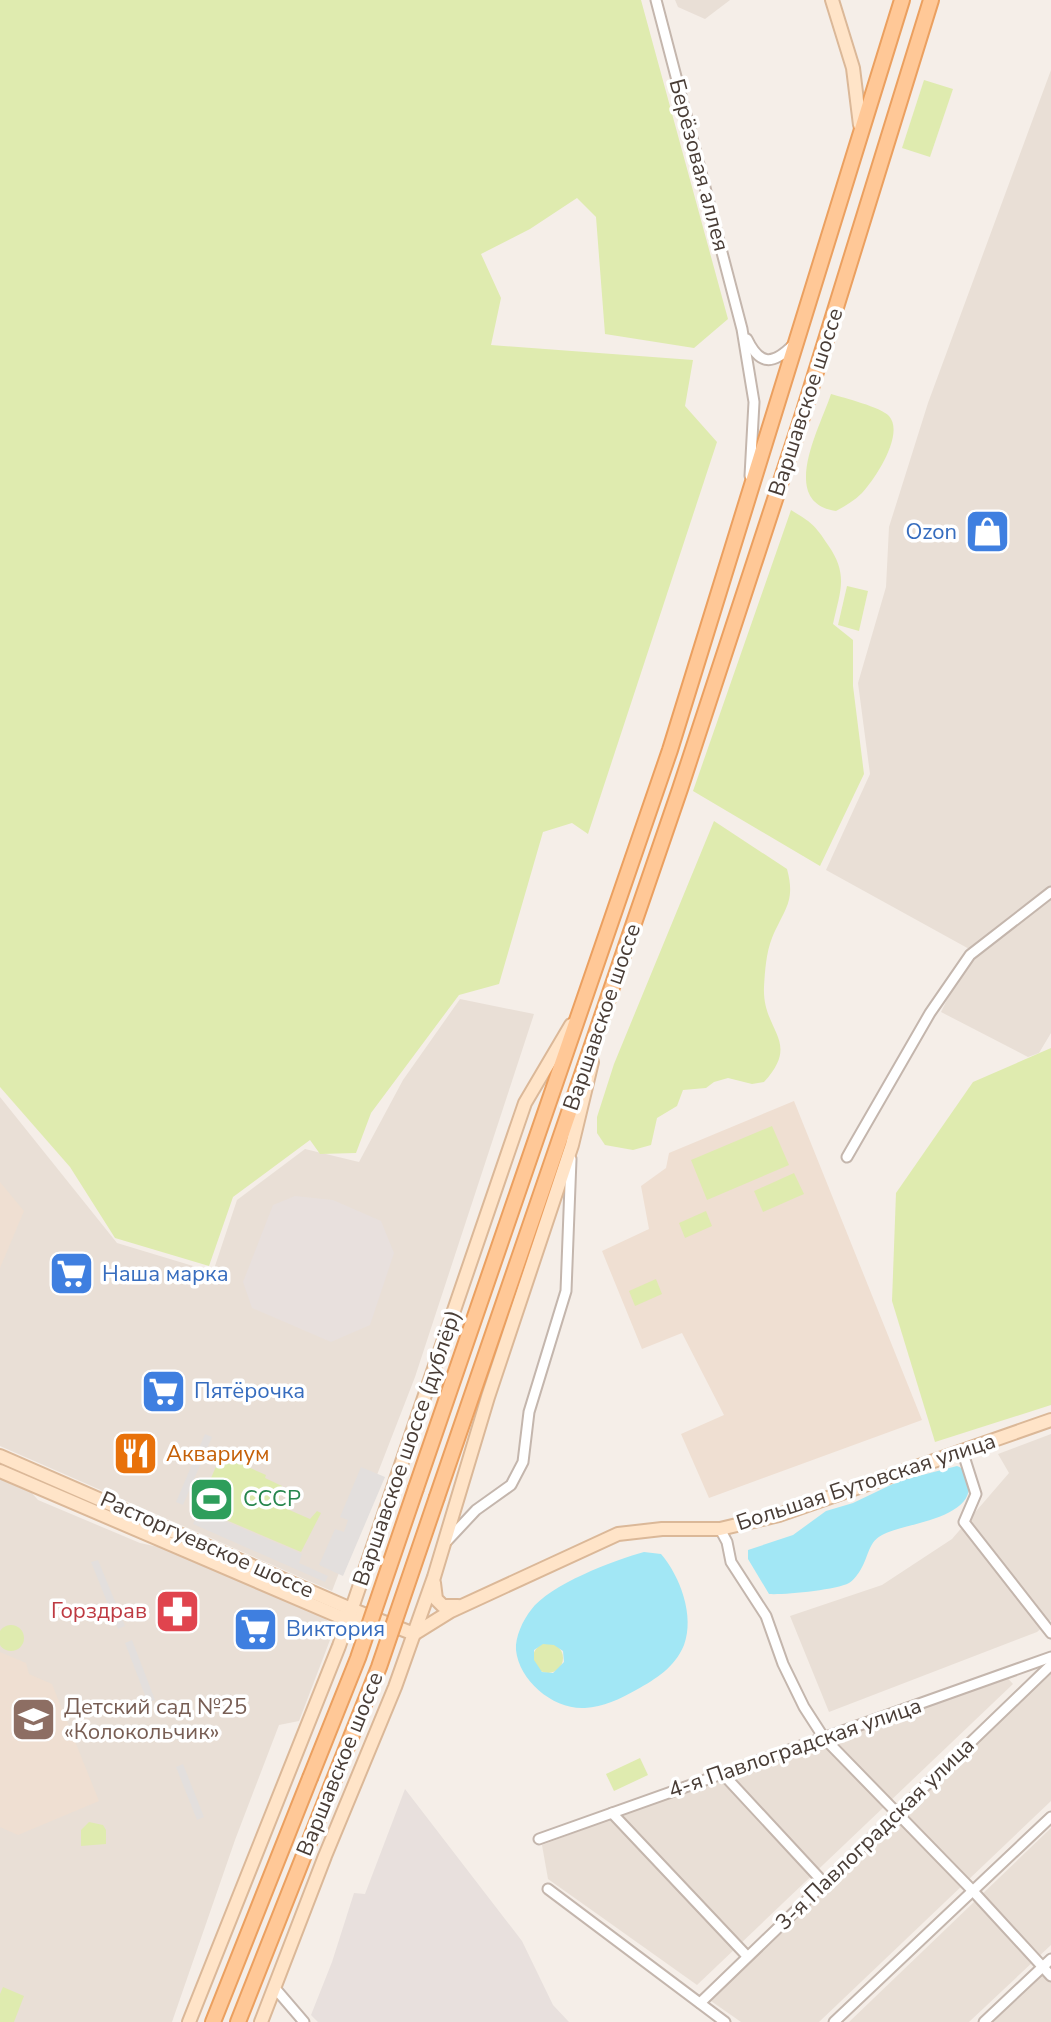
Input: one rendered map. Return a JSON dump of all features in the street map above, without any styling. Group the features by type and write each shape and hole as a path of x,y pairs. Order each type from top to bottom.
{"main road":[{"path":"832,0 853,68 861,136"},
{"name":"Варшавское шоссе","path":"213,2022 358,1658 670,750 902,0"},
{"name":"Варшавское шоссе","path":"238,2022 379,1667 601,1019 803,414 931,0"},
{"name":"Варшавское шоссе (дублёр)","path":"189,2022 349,1615 525,1103 579,1012"},
{"path":"261,2022 395,1687 434,1577 488,1397 572,1145 601,1019"},
{"name":"Большая Бутовская улица","path":"414,1634 461,1606 618,1534 662,1529 720,1529 779,1515 1051,1420"},
{"name":"Расторгуевское шоссе","path":"0,1456 349,1615"},
{"name":"Расторгуевское шоссе","path":"0,1471 349,1615"},
{"path":"434,1577 436,1599 443,1606 461,1606"},
{"path":"349,1615 414,1634"}],"street":[{"name":"Берёзовая аллея","path":"656,0 742,329 754,402 748,496"},
{"name":"Берёзовая аллея","path":"742,329 757,356 764,360 783,355 796,342"},
{"path":"847,1157 930,1013 970,955 1051,892"},
{"path":"445,1544 476,1510 511,1485 523,1462 529,1412 566,1291 572,1145"},
{"path":"962,1450 976,1494 964,1522 1051,1633"},
{"path":"720,1529 727,1542 731,1562 766,1616 783,1664 804,1707 824,1738 1047,1963 1051,1976"},
{"name":"4-я Павлоградская улица","path":"539,1839 1051,1657"},
{"name":"3-я Павлоградская улица","path":"700,2003 1051,1665"},
{"path":"722,1773 824,1883"},
{"path":"612,1813 747,1956"},
{"path":"834,2022 1051,1817"},
{"path":"548,1889 725,2022"},
{"path":"984,2022 1047,1963"},
{"path":"274,1987 304,2022"}],"shaded area":[{"path":"675,0 730,0 705,19 678,7"},
{"path":"1051,70 1051,1033 1039,1053 1028,1057 941,1012 971,950 826,870 870,774 858,683 886,587 889,527 928,403"},
{"path":"460,999 534,1014 415,1377 332,1591 0,1446 0,1097 117,1243 213,1272 237,1200 305,1149 359,1162 403,1080"},
{"path":"794,1101 922,1420 709,1498 681,1434 724,1415 682,1333 642,1349 602,1251 649,1229 641,1186 666,1168 669,1153"},
{"path":"0,1182 24,1211 0,1268"},
{"path":"295,1196 333,1200 381,1221 394,1253 370,1325 331,1342 252,1308 243,1282 273,1205"},
{"path":"205,1434 212,1437 183,1505 176,1502"},
{"path":"1051,1434 1051,1620 1037,1632 829,1712 790,1616 882,1585 952,1539 1009,1473 998,1454"},
{"path":"361,1467 385,1477 343,1576 319,1565 335,1529 344,1532 348,1520 340,1517"},
{"path":"0,1479 30,1491 38,1500 140,1543 163,1548 322,1616 335,1627 299,1721 279,1725 235,1840 172,2022 0,2022"},
{"path":"199,1510 302,1554 299,1563 328,1576 325,1582 193,1524"},
{"path":"98,1560 125,1626 118,1629 91,1562"},
{"path":"132,1640 155,1700 148,1703 125,1643"},
{"name":"Детский сад №25 «Колокольчик»","path":"0,1652 26,1663 29,1674 52,1684 99,1801 18,1835 0,1827"},
{"path":"1051,1669 1051,1801 819,2022 741,2022 711,2001"},
{"path":"1002,1672 1013,1684 697,1985 548,1879 542,1845"},
{"path":"183,1764 204,1817 197,1820 176,1767"},
{"path":"405,1789 522,1941 553,2005 569,2022 318,2022 311,2015 354,1893 365,1894"},
{"path":"1051,1828 1051,1945 969,2022 849,2022"},
{"path":"1051,1965 1051,2022 990,2022"}],"green space":[{"path":"0,0 641,0 728,319 694,348 605,334 596,217 577,198 530,229 481,254 501,298 491,345 693,360 685,406 717,442 588,834 572,823 543,832 499,984 459,995 371,1113 356,1153 320,1154 310,1140 233,1197 209,1266 115,1238 70,1167 0,1087"},
{"path":"924,80 953,89 930,157 902,148"},
{"path":"831,394 878,409 889,416 893,424 891,445 874,478 859,496 836,511 819,505 809,494 806,479 812,444"},
{"path":"791,510 816,528 839,565 841,583 833,624 853,640 853,686 864,774 820,866 693,791"},
{"path":"847,586 868,591 859,631 838,625"},
{"path":"714,821 787,869 789,898 770,944 764,987 768,1015 778,1036 780,1056 764,1082 752,1084 728,1078 706,1088 683,1090 677,1106 657,1118 651,1145 633,1150 605,1145 597,1133 597,1117 614,1064"},
{"path":"1051,1048 1051,1405 935,1442 892,1301 896,1193 973,1082"},
{"path":"772,1126 789,1165 707,1200 691,1160"},
{"path":"794,1173 804,1194 763,1212 754,1191"},
{"path":"706,1211 712,1226 685,1238 679,1223"},
{"path":"656,1279 662,1294 635,1306 629,1291"},
{"path":"221,1455 266,1475 265,1478 282,1486 278,1505 310,1519 317,1511 321,1513 301,1552 198,1508"},
{"path":"11,1625 20,1629 24,1638 20,1647 11,1651 2,1647 -2,1638 2,1629"},
{"path":"548,1643 554,1644 562,1652 562,1664 554,1672 548,1673 542,1672 534,1664 533,1658 534,1652 542,1644"},
{"path":"640,1758 648,1775 614,1791 606,1774"},
{"path":"89,1822 103,1825 106,1844 81,1846 81,1830"},
{"path":"3,1987 24,1996 14,2022 0,2022"}],"water":[{"path":"957,1466 968,1479 968,1492 963,1502 938,1517 879,1537 859,1573 849,1583 810,1592 769,1594 748,1559 748,1550 793,1535 826,1511 853,1503 899,1481"},
{"path":"644,1552 661,1554 674,1573 684,1597 688,1622 680,1653 658,1677 611,1702 585,1708 550,1699 531,1683 519,1661 517,1640 525,1619 540,1601 567,1583","holes":["543,1644 554,1645 563,1651 564,1662 553,1673 542,1672 534,1660 534,1650"]}],"place":[{"name":"Ozon","path":"988,532"},
{"name":"Наша марка","path":"71,1274"},
{"name":"Пятёрочка","path":"163,1391"},
{"name":"Аквариум","path":"135,1454"},
{"name":"СССР","path":"212,1499"},
{"name":"Горздрав","path":"178,1611"},
{"name":"Виктория","path":"255,1629"},
{"name":"Детский сад №25 «Колокольчик»","path":"33,1720"}]}
